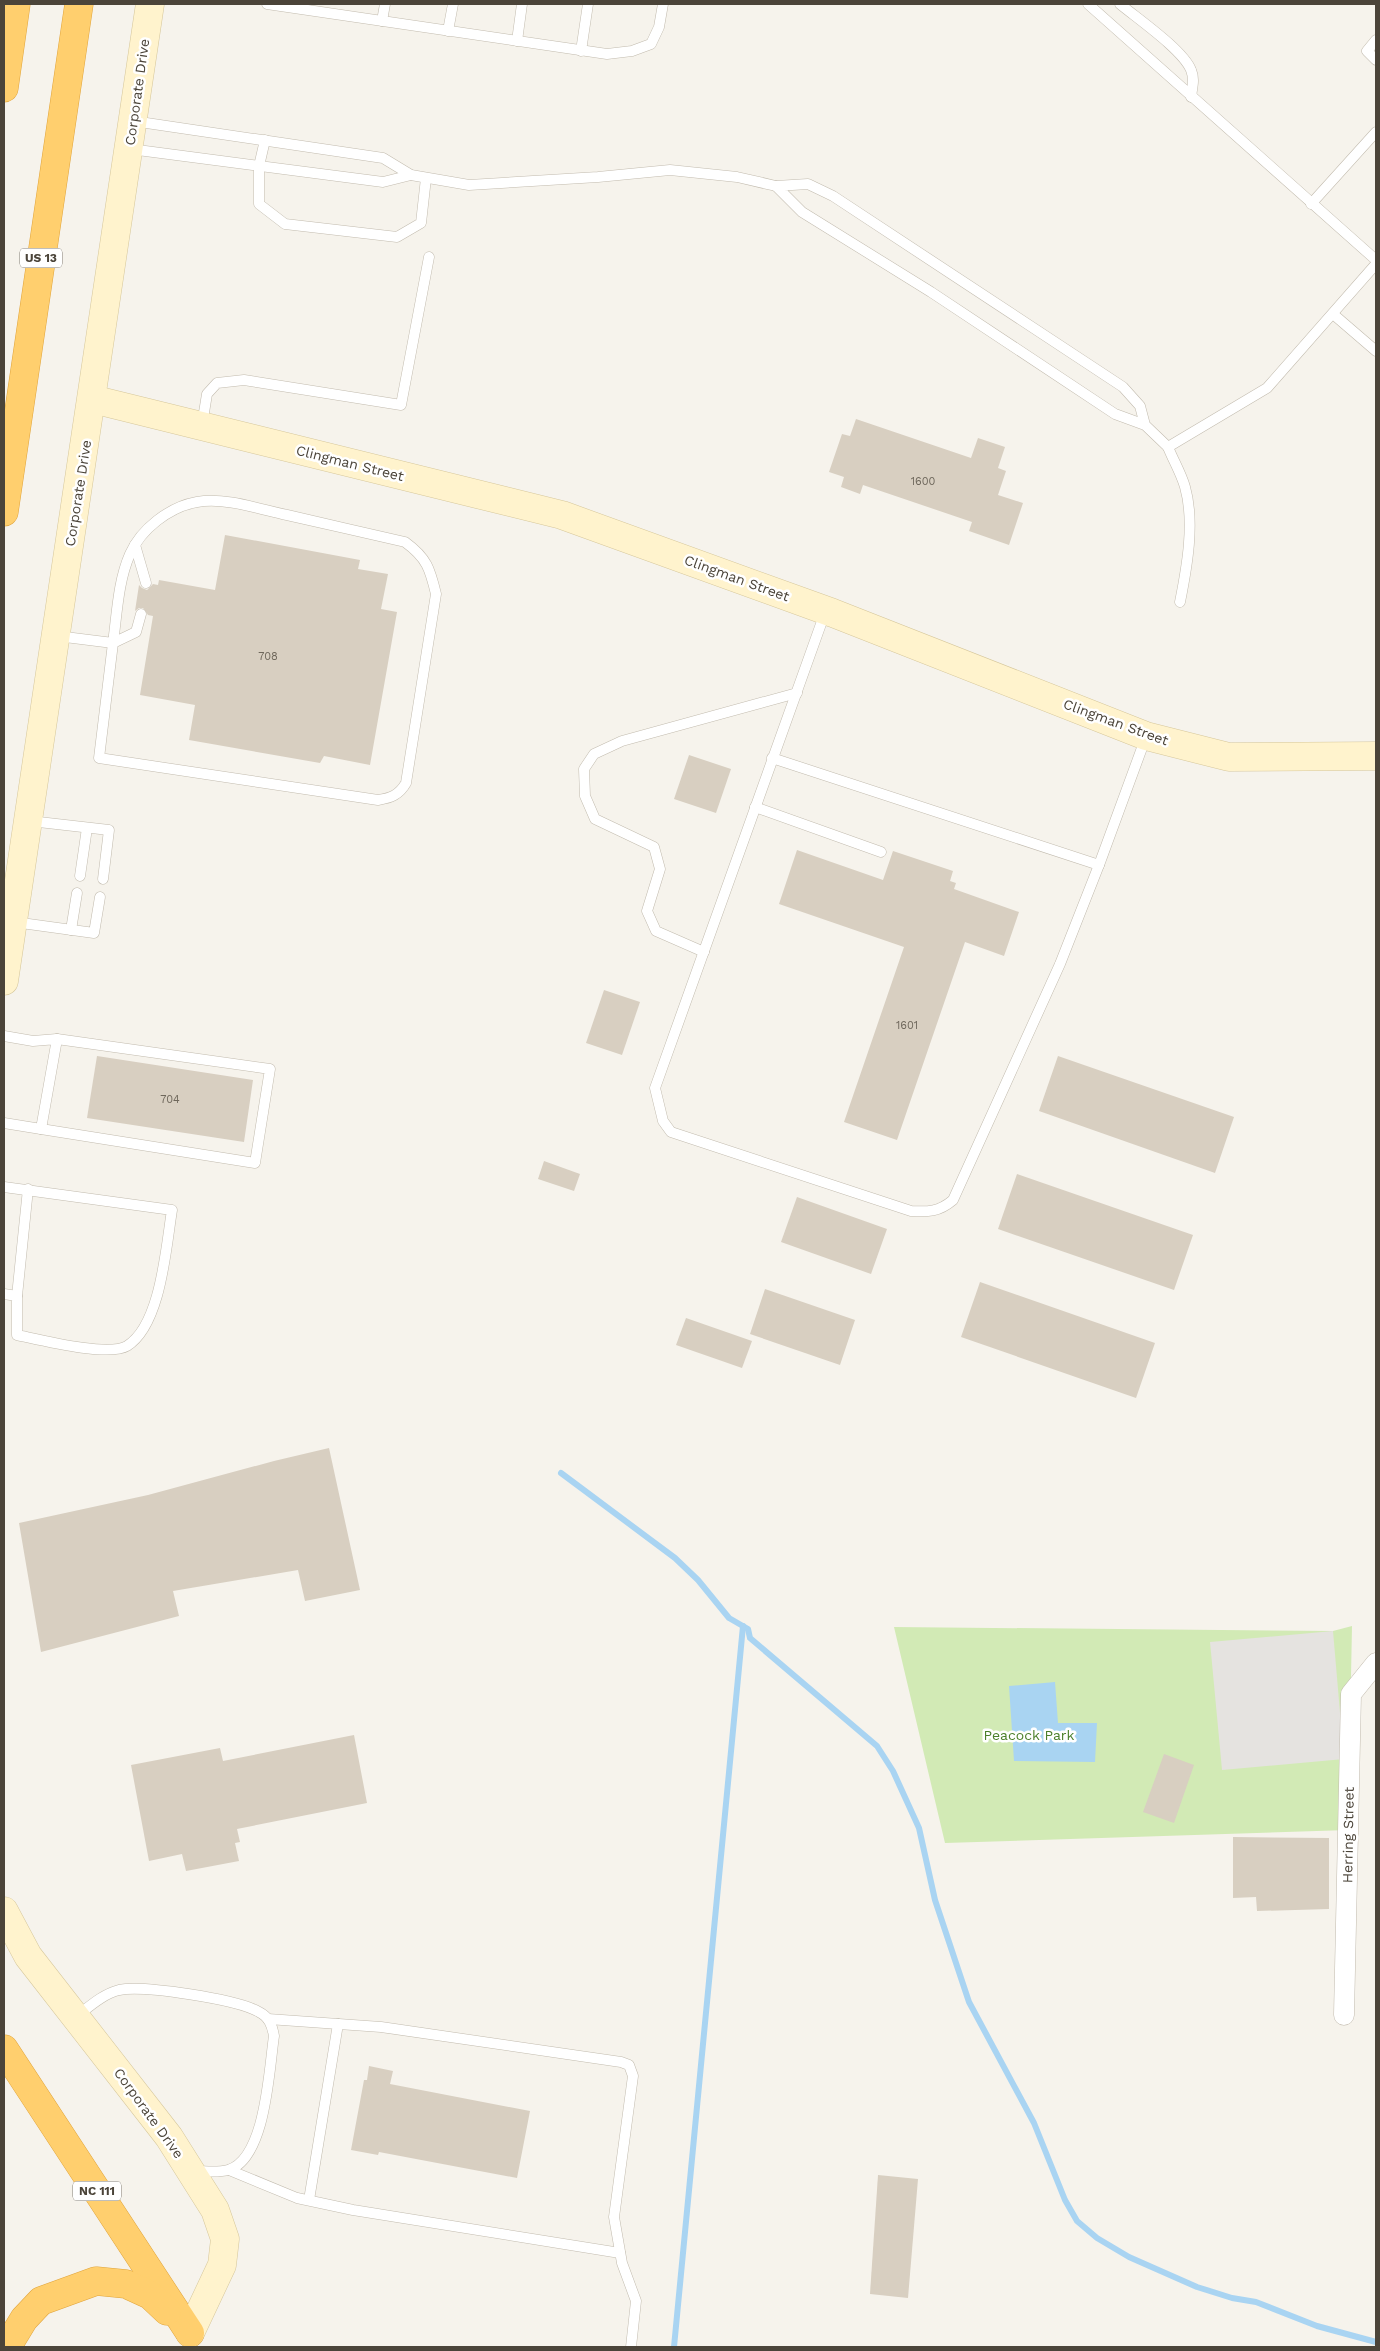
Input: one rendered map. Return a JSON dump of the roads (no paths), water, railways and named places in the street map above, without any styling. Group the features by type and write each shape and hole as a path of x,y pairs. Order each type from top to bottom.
{"highway":[{"path":"4,15 9,4"},
{"path":"4,88 16,4"},
{"name":"US 13","path":"4,512 79,4"},
{"name":"NC 111","path":"4,2049 190,2333"},
{"path":"9,2347 24,2319 41,2301 96,2281 126,2284 150,2295 190,2333"}],"street":[{"name":"Corporate Drive","path":"4,981 150,4"},
{"name":"Clingman Street","path":"92,399 562,515 826,610 1146,736 1229,757 1376,756"},
{"name":"Herring Street","path":"1344,2015 1350,1694 1376,1663"},
{"name":"Corporate Drive","path":"4,1912 28,1956 169,2137 215,2210 224,2239 222,2265 190,2333"}],"lane":[{"path":"267,4 316,7 382,21 606,54 632,51 651,44 660,27 663,4"},
{"path":"382,21 385,4"},
{"path":"448,31 454,4"},
{"path":"517,41 522,4"},
{"path":"581,50 588,4"},
{"path":"1088,4 1376,260"},
{"path":"1120,4 1178,52 1191,69 1193,80 1191,97"},
{"path":"1376,40 1367,51 1376,60"},
{"path":"133,121 383,158 411,175 469,185 598,178 670,170 737,177 776,186 808,184 833,196 1123,387 1140,406 1145,425"},
{"path":"1311,204 1376,132"},
{"path":"265,140 259,166 260,204 285,224 397,237 421,223 426,178"},
{"path":"129,149 383,182 411,175"},
{"path":"776,186 802,212 931,292 1115,414 1145,425 1168,447 1185,488 1189,525 1188,565 1180,602"},
{"path":"202,426 207,394 217,383 244,380 401,405 429,256"},
{"path":"1168,447 1268,388 1376,264"},
{"path":"1332,314 1376,351"},
{"path":"197,502 218,502 258,508 405,542 419,553 430,569 436,594 406,783 401,792 390,798 378,800 99,758 113,643 123,572 135,545 141,536 157,522 178,509 197,502"},
{"path":"135,545 146,583"},
{"path":"826,610 655,1088 663,1121 671,1132 911,1211 931,1212 943,1209 953,1200 1060,964 1099,865 1146,736"},
{"path":"56,636 113,643 136,632 141,614"},
{"path":"704,952 656,931 647,911 660,869 654,847 595,819 585,796 584,769 594,754 622,741 796,693"},
{"path":"772,758 1099,865"},
{"path":"755,807 881,852"},
{"path":"28,821 109,830 103,880"},
{"path":"80,876 87,828"},
{"path":"71,930 77,893"},
{"path":"13,922 94,933 100,897"},
{"path":"4,1036 33,1041 57,1039 270,1069 255,1163 4,1122"},
{"path":"41,1128 57,1039"},
{"path":"4,1187 28,1189 172,1210 154,1309 143,1330 126,1346 94,1350 17,1336 17,1296 28,1189"},
{"path":"4,1294 17,1296"},
{"path":"76,2016 109,1993 136,1989 221,2000 245,2006 259,2012 268,2019 274,2036 260,2127 250,2151 239,2164 229,2170"},
{"path":"268,2019 381,2027 621,2062 629,2065 633,2076 614,2217 620,2253 636,2301 631,2347"},
{"path":"308,2200 338,2024"},
{"path":"190,2171 229,2170 308,2200 434,2225 620,2253"}],"water":[{"path":"1055,1682 1058,1723 1097,1723 1095,1762 1014,1761 1009,1686"}],"waterway":[{"path":"561,1473 675,1558 698,1580 729,1618 748,1629 750,1638 877,1746 893,1771 919,1828 935,1900 969,2002 1034,2123 1065,2200 1077,2221 1097,2238 1129,2257 1197,2287 1232,2298 1256,2302 1317,2326 1376,2342"},
{"path":"674,2347 743,1626"}],"park label":[{"name":"Peacock Park","path":"1029,1735"}]}
